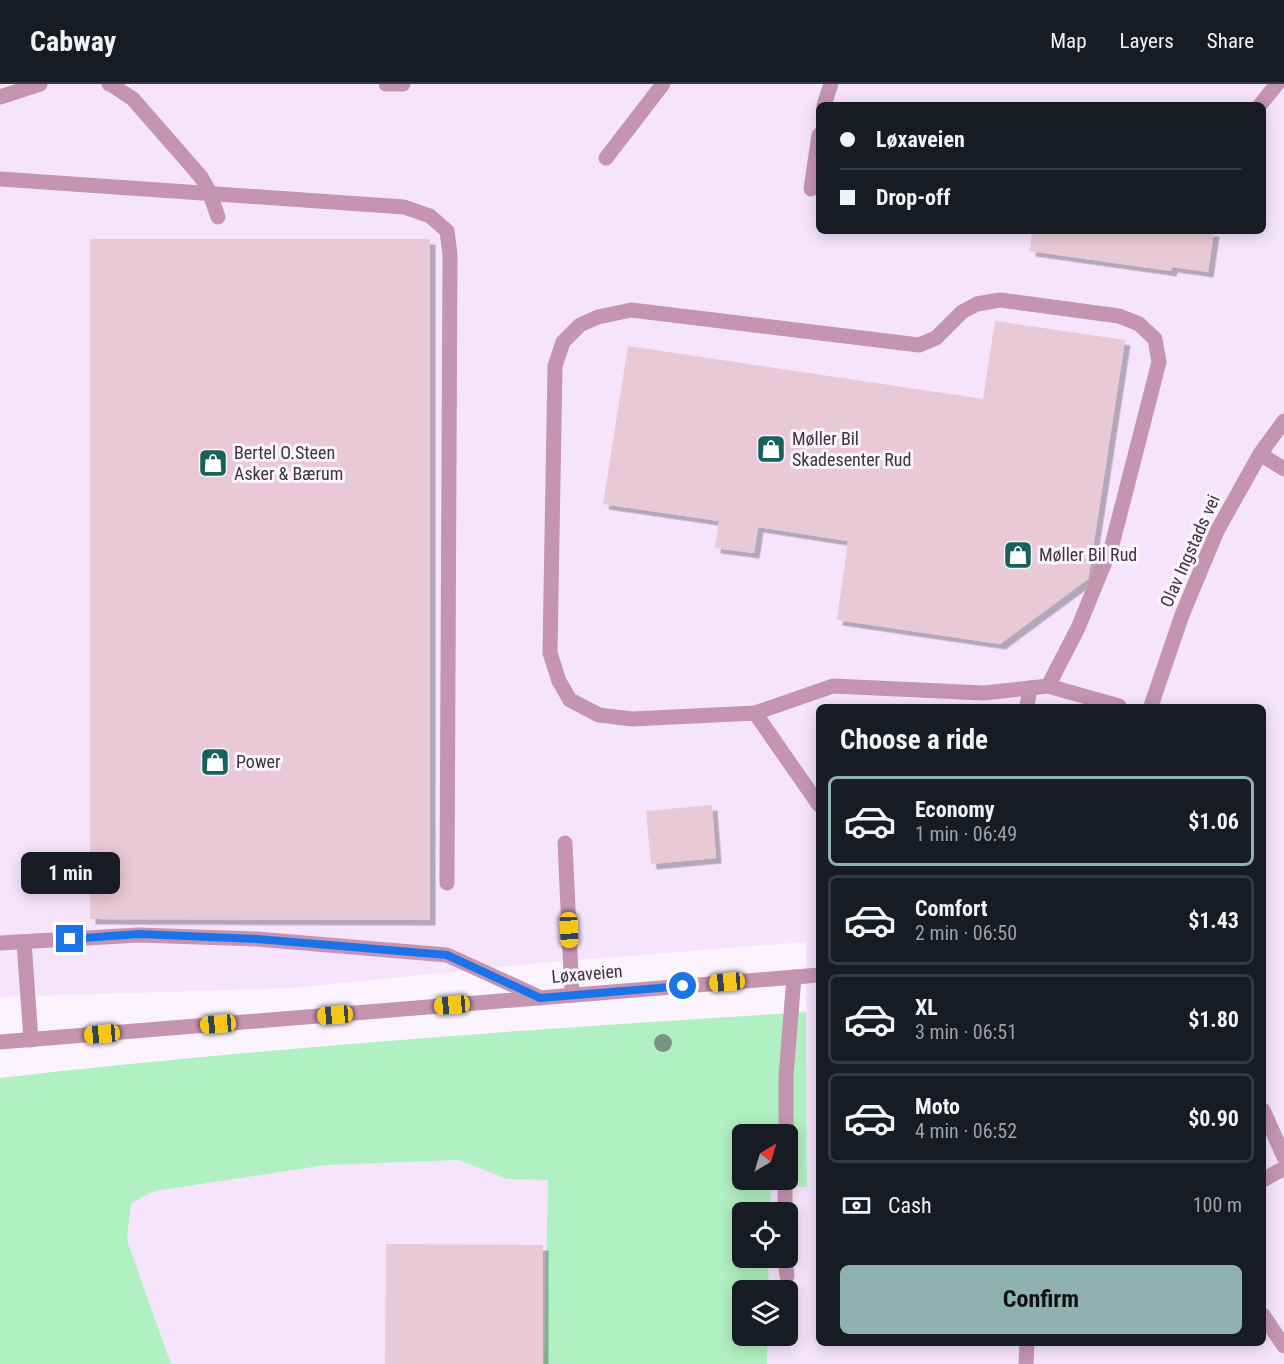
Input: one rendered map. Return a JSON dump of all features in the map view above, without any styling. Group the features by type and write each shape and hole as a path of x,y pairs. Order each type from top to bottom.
{"street":[{"path":"0,97 40,84"},
{"path":"109,84 134,99 201,177 209,191 218,217"},
{"path":"386,84 403,84"},
{"path":"606,158 663,84"},
{"path":"825,102 831,84"},
{"path":"1262,102 1277,84"},
{"path":"811,189 816,155"},
{"path":"0,179 404,207 430,216 447,231 450,254 447,883"},
{"path":"1048,686 1078,628 1112,545 1159,362 1155,339 1139,324 1119,316 1000,300 977,304 962,312 936,338 919,345 631,310 598,317 580,325 564,342 555,366 550,653 559,681 570,700 599,715 632,719 755,713 833,686 984,693 1048,686 1112,704"},
{"name":"Olav Ingstads vei","path":"1152,704 1182,615 1217,531 1260,454 1284,421"},
{"path":"1260,454 1284,469"},
{"path":"1027,704 1030,688"},
{"path":"755,713 816,801"},
{"path":"565,843 572,995"},
{"path":"0,943 139,934 257,939 447,955 540,998"},
{"path":"24,942 32,1040"},
{"name":"Løxaveien","path":"0,1042 816,975"},
{"path":"786,1124 786,1076 794,977"},
{"path":"1266,1117 1284,1157"},
{"path":"1266,1178 1284,1168"},
{"path":"786,1268 786,1276"},
{"path":"1266,1319 1284,1346"},
{"path":"1026,1364 1027,1346"}],"shaded area":[{"path":"0,84 1284,84 1284,1364 767,1364 767,1346 798,1346 798,1280 768,1280 769,1268 798,1268 798,1202 770,1202 770,1190 798,1190 798,1186 807,1186 806,942 541,963 293,988 0,997"},
{"path":"459,1160 548,1180 544,1364 171,1364 127,1240 131,1203 155,1191 328,1165"}],"green space":[{"path":"806,1012 807,1187 798,1186 798,1124 732,1124 732,1190 771,1190 770,1202 732,1202 732,1268 769,1268 768,1280 732,1280 732,1346 767,1346 767,1364 544,1364 548,1180 507,1179 459,1160 327,1165 155,1191 131,1203 127,1240 171,1364 0,1364 0,1078 201,1057 503,1032"}],"building":[{"path":"1032,234 1214,234 1208,272 1172,267 1171,271 1030,251"},
{"path":"90,239 430,239 430,920 90,919"},
{"path":"995,321 1125,340 1088,579 1000,644 837,620 848,541 758,527 754,553 715,548 719,521 603,504 628,346 983,399"},
{"path":"712,805 716,858 651,864 646,811"},
{"path":"386,1244 543,1245 543,1364 385,1364"}],"place":[{"name":"Møller Bil Skadesenter Rud","path":"771,449"},
{"name":"Bertel O.Steen Asker & Bærum","path":"213,463"},
{"name":"Møller Bil Rud","path":"1018,555"},
{"name":"Power","path":"215,762"}],"route":[{"path":"70,939 139,934 257,939 447,955 540,998 683,986"}]}
